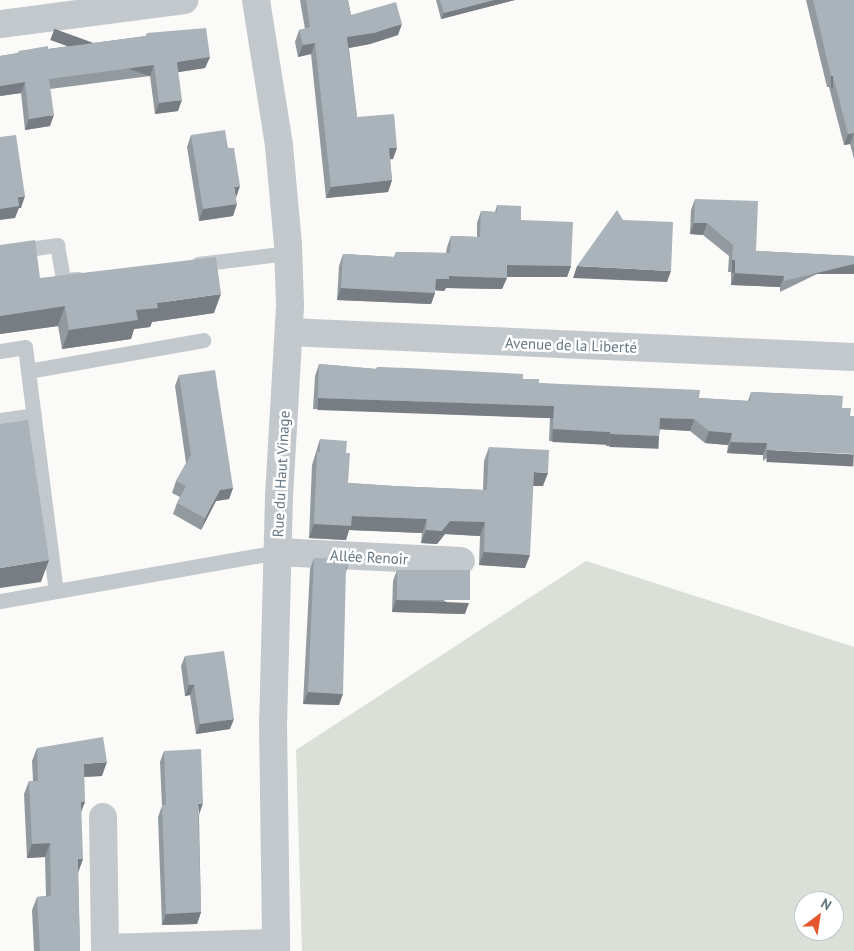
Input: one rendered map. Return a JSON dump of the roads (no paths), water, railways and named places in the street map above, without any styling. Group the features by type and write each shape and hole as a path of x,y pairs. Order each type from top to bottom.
{"street":[{"path":"0,24 184,0"},
{"name":"Rue du Haut Vinage","path":"256,0 279,146 288,253 289,332 277,552 273,731 276,947"},
{"name":"Avenue de la Liberté","path":"289,332 854,357"},
{"name":"Allée Renoir","path":"277,552 461,561"},
{"path":"103,817 105,949 276,947"}],"lane":[{"path":"0,253 57,246 63,280 93,277"},
{"path":"182,266 288,253"},
{"path":"28,371 203,340"},
{"path":"0,351 26,347 56,591"},
{"path":"0,420 34,415"},
{"path":"0,601 277,552"}]}
